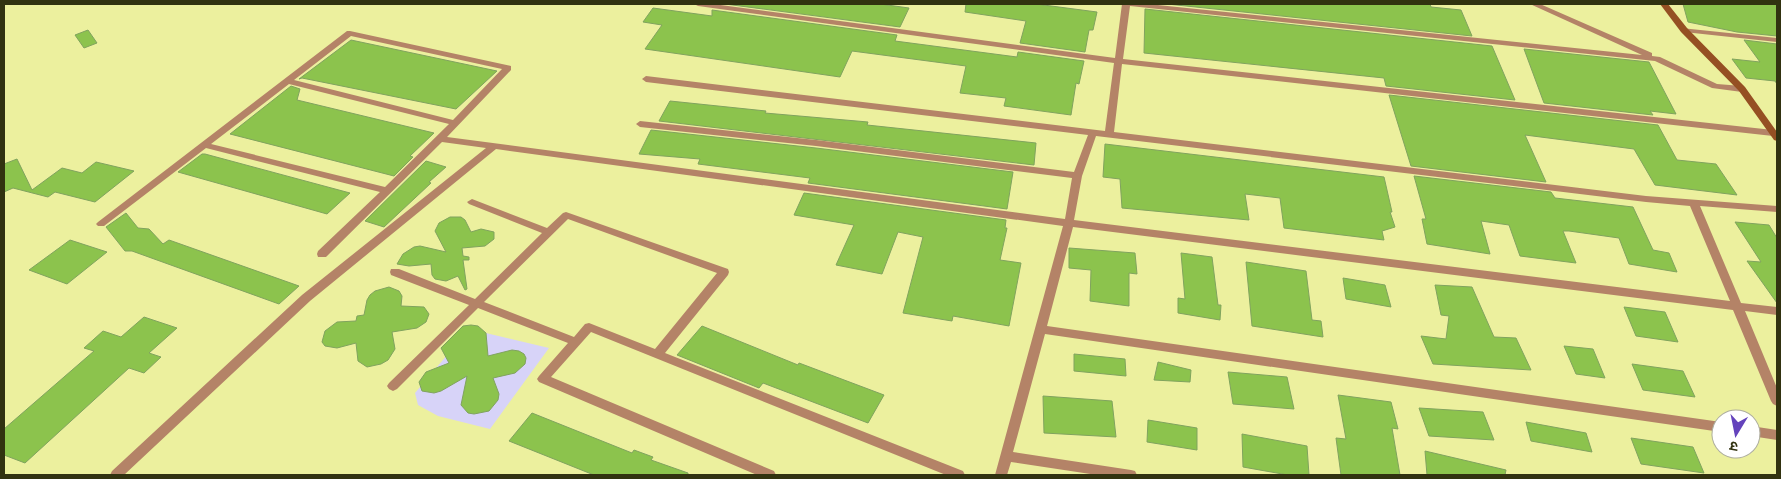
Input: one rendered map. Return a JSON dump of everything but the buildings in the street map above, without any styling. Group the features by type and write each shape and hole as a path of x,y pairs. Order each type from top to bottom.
{"street":[{"path":"698,4 1119,62 1775,136"},
{"path":"1110,135 1127,4 1154,5 1657,59"},
{"path":"1534,4 1715,86 1742,89"},
{"path":"1664,4 1684,30 1742,89 1775,136"},
{"path":"1684,30 1777,40"},
{"path":"102,224 350,34 508,68 440,139 322,254"},
{"path":"646,79 1627,197 1777,209"},
{"path":"287,81 454,124"},
{"path":"640,124 816,143 1077,176"},
{"path":"1001,475 1069,223 1077,176 1093,133"},
{"path":"440,139 1069,223 1738,308 1777,311"},
{"path":"204,145 386,191"},
{"path":"116,475 306,298 494,146"},
{"path":"472,202 548,232"},
{"path":"1694,203 1777,402"},
{"path":"393,386 566,215 724,272 657,355"},
{"path":"395,272 576,342"},
{"path":"770,475 543,379 589,327 959,475"},
{"path":"1040,329 1711,426"},
{"path":"1761,433 1777,435"},
{"path":"1006,456 1131,475"}],"shaded area":[{"path":"469,329 549,348 490,429 438,416 418,405 415,393"}]}
